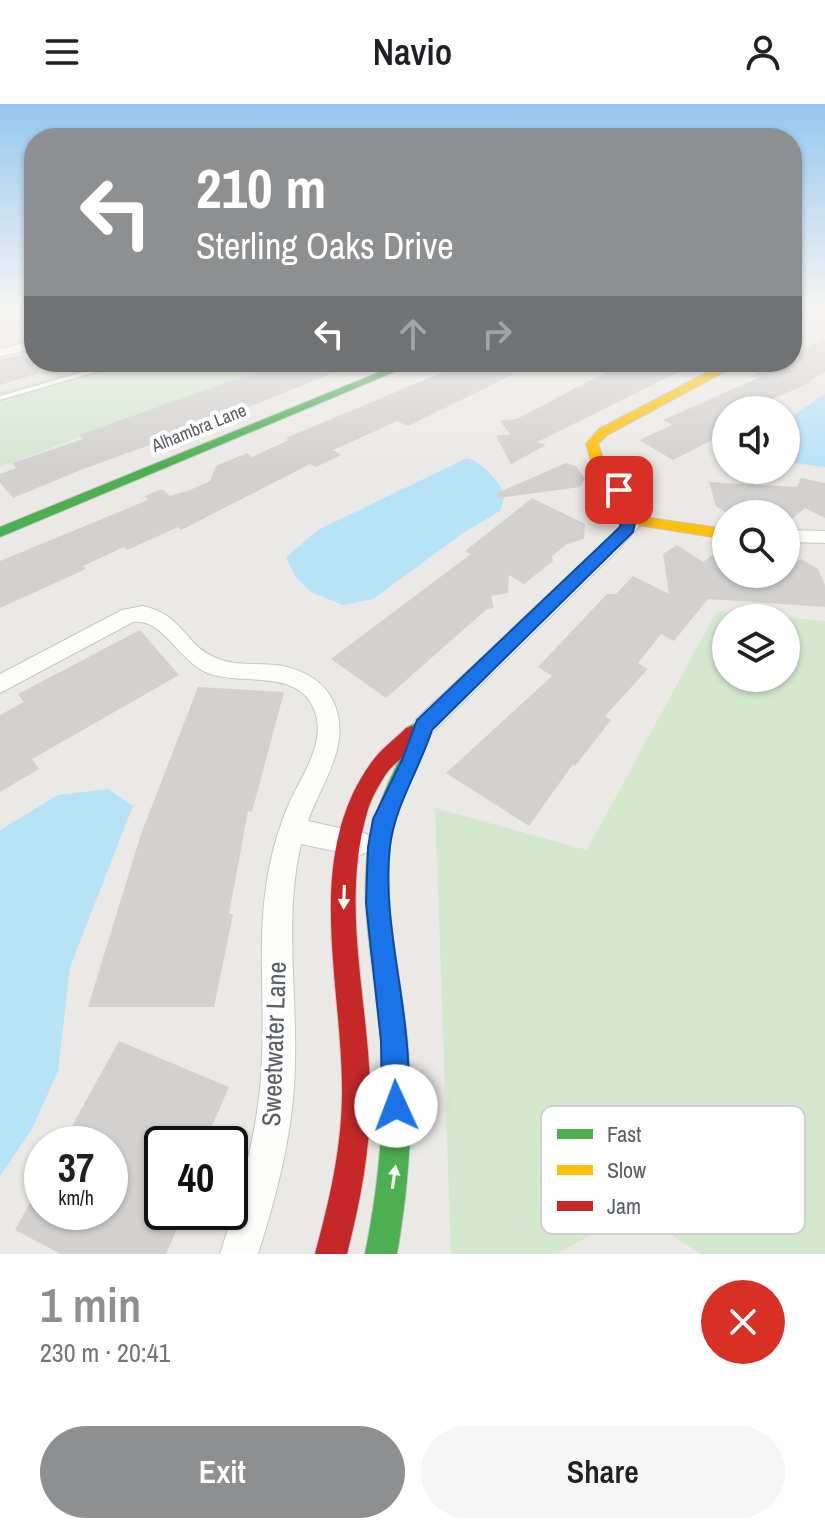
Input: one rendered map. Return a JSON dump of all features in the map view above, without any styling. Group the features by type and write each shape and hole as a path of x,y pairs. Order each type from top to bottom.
{"street":[{"name":"Alhambra Lane","path":"0,532 389,372"},
{"path":"331,1254 341,1219 352,1153 356,1086 343,894 350,841 367,781 394,747 424,726 628,529 630,520 619,490 593,455 595,440 603,432 712,372"},
{"path":"630,520 712,532"},
{"path":"800,536 825,537"},
{"name":"Sweetwater Lane","path":"0,684 129,615 145,612 158,616 193,655 206,664 224,669 276,672 307,684 328,716 330,736 292,830 283,866 276,927 279,1059 276,1110 266,1174 239,1254"},
{"path":"381,1254 396,1164 396,1106 394,1041 378,903 379,847 384,819 412,760 424,726"},
{"path":"292,830 379,847"}],"lane":[{"path":"0,398 88,372"}],"green space":[{"path":"75,372 253,372 0,467 0,392"},
{"path":"800,619 825,621 825,1254 701,1254 670,1234 805,1234 805,1106 541,1106 541,1234 592,1234 557,1254 451,1254 435,808 587,850 712,620 712,692 800,692"}],"water":[{"path":"825,394 825,467 800,464 800,411"},
{"path":"467,458 494,477 505,495 500,511 466,531 373,599 343,605 311,592 295,576 286,557 318,530"},
{"path":"108,789 133,806 70,967 58,1071 33,1126 24,1126 24,1141 0,1176 0,830 58,795"}],"building":[{"path":"24,359 24,372 39,373 0,385 0,360"},
{"path":"802,359 825,359 825,372 779,396 717,396 760,377 749,377 759,372 802,372"},
{"path":"255,372 330,374 232,414 210,417 170,432 175,436 13,498 0,483 0,474 16,468 12,463 83,439 79,435"},
{"path":"443,372 514,374 408,426 397,421 333,450 341,455 316,467 310,464 181,530 178,527 127,550 124,547 83,566 86,569 0,608 0,561 148,500 145,496 162,489 170,496 190,490 210,481 216,466 247,453 252,457 289,440 286,438"},
{"path":"606,372 679,372 537,442 546,445 511,464 496,436 510,434 500,421 517,419"},
{"path":"712,398 712,440 673,460 639,440 672,425 663,420"},
{"path":"566,463 576,466 585,479 580,487 498,498 497,493"},
{"path":"800,480 825,483 825,518 805,508 800,512 800,500 714,500 709,482 797,487"},
{"path":"532,498 585,524 584,539 567,544 552,556 553,561 524,584 509,575 508,593 491,596 494,608 487,609 386,698 331,659 471,554 465,551"},
{"path":"677,545 703,562 712,556 712,588 800,588 801,559 818,569 825,585 825,607 708,599 674,641 661,634 638,663 648,669 605,716 611,720 575,766 573,764 529,826 446,773 552,676 538,667 607,594 616,594 633,576 669,594 663,554"},
{"path":"140,630 179,675 32,759 39,769 0,792 0,715 24,702 18,694"},
{"path":"198,687 284,692 252,812 248,811 229,914 233,914 214,1007 88,1007 141,834"},
{"path":"119,1041 229,1087 212,1126 144,1126 144,1230 176,1230 166,1254 61,1254 15,1230 24,1214 24,1230 128,1230 128,1126 72,1126"}],"traffic: fast":[{"path":"0,532 389,372"},
{"path":"381,1254 391,1195 397,1106 395,1047 380,932 377,867 386,815 424,726 413,734"}],"traffic: slow":[{"path":"712,532 630,520 598,464 592,444 603,432 716,372"}],"traffic: jam":[{"path":"331,1254 350,1170 356,1106 344,945 343,897 347,850 358,807 379,768 413,734"}],"route":[{"path":"396,1106 394,1041 378,903 379,847 384,819 412,760 424,726 628,529 629,512 619,490"}]}
